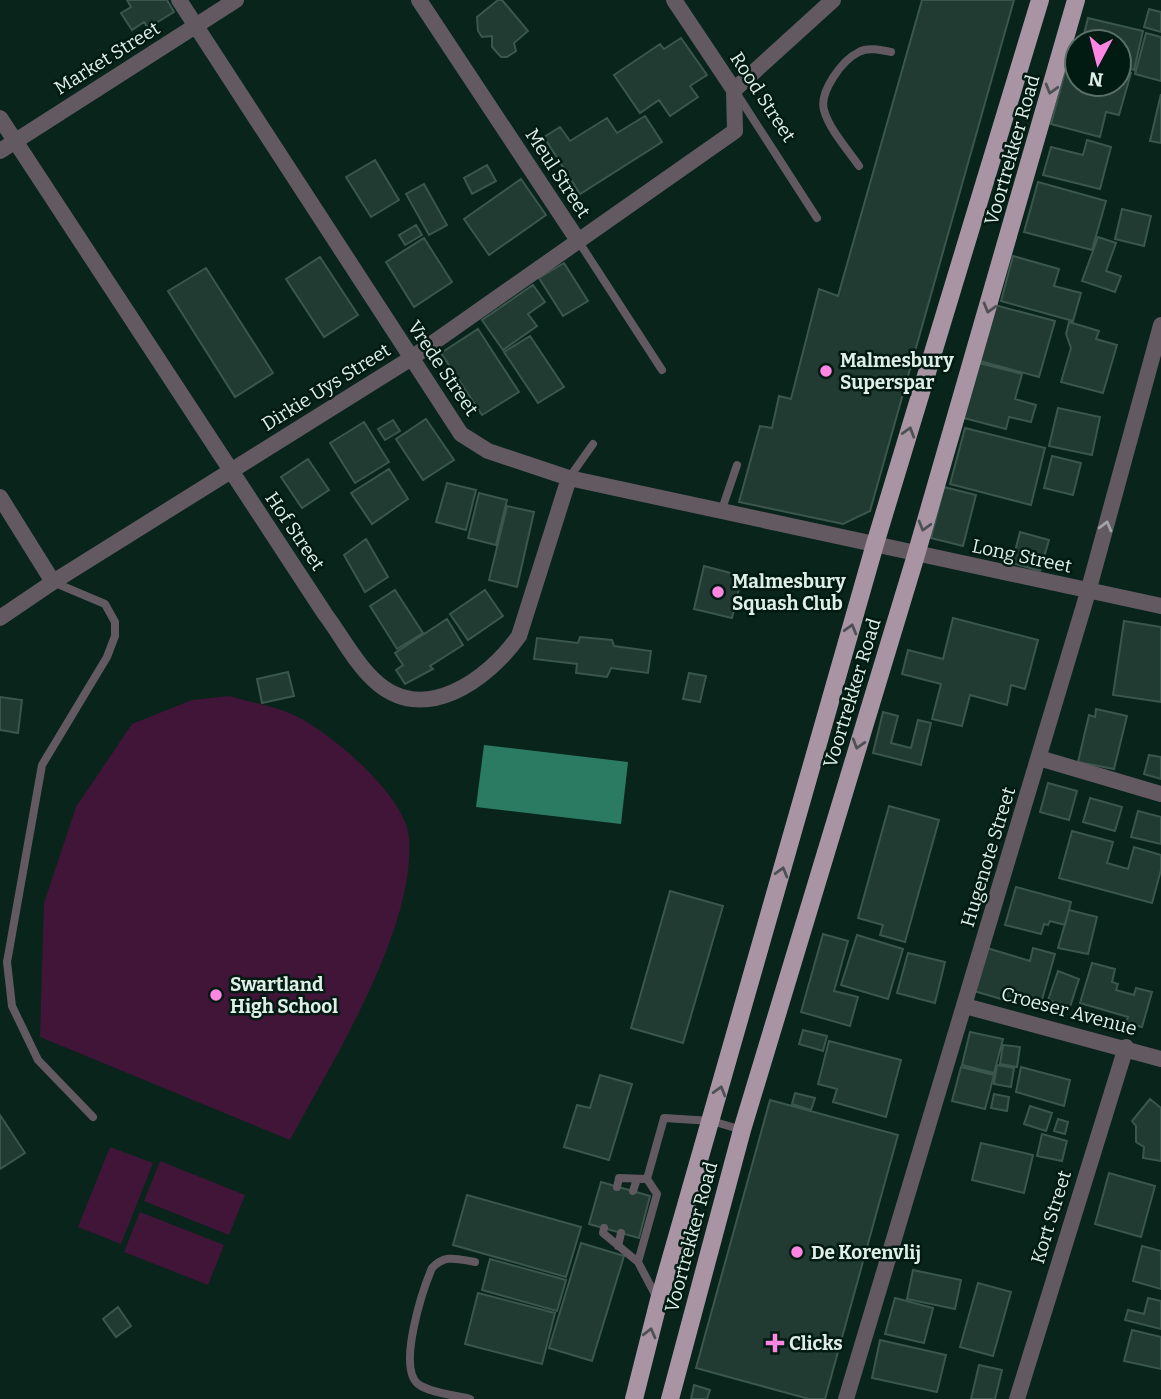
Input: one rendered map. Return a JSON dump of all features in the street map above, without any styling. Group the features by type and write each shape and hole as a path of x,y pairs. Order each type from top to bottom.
{"main road":[{"name":"Voortrekker Road","path":"634,1399 659,1300 875,544 1040,0"},
{"name":"Voortrekker Road","path":"670,1399 742,1130 916,555 1076,0"}],"street":[{"name":"Vrede Street","path":"179,0 410,359 461,433 488,451 569,478 875,544"},
{"name":"Market Street","path":"0,151 236,0"},
{"name":"Meul Street","path":"419,0 577,239"},
{"name":"Rood Street","path":"674,0 734,90"},
{"path":"734,90 833,0"},
{"name":"Dirkie Uys Street","path":"0,618 53,582 410,359 577,239 735,131 734,90"},
{"name":"Hof Street","path":"0,118 325,614 373,680 395,695 422,701 440,700 462,688 506,655 519,636 569,478"},
{"name":"Hugenote Street","path":"846,1399 1088,592 1161,325"},
{"path":"0,497 53,582"},
{"name":"Long Street","path":"875,544 1161,606"},
{"path":"1039,758 1161,794"},
{"name":"Croeser Avenue","path":"965,1006 1126,1047 1161,1059"},
{"name":"Kort Street","path":"1017,1399 1126,1047"}],"lane":[{"path":"859,166 825,114 823,104 830,82 858,52 891,52"},
{"name":"Rood Street","path":"734,90 817,218"},
{"name":"Meul Street","path":"577,239 662,369"},
{"path":"569,478 593,444"},
{"path":"722,509 737,465"},
{"path":"53,582 105,604 114,622 115,636 107,657 42,765 7,962 12,1006 38,1060 93,1117"},
{"path":"634,1191 642,1179 664,1118 712,1121 742,1130"},
{"path":"617,1187 619,1178 642,1179 657,1194 638,1262"},
{"path":"604,1228 603,1233 638,1262 659,1300"},
{"path":"618,1246 621,1233"},
{"path":"470,1399 419,1385 412,1377 410,1348 432,1268 440,1260 449,1258 475,1262"}],"shaded area":[{"path":"230,696 296,716 328,736 381,785 395,803 409,837 408,873 386,952 348,1033 290,1140 40,1037 44,903 76,807 132,724 192,700"},
{"path":"484,745 628,762 621,824 476,807"},
{"path":"110,1147 153,1163 121,1244 78,1227"},
{"path":"160,1161 245,1195 229,1235 144,1201"},
{"path":"140,1212 224,1245 208,1285 124,1252"}],"building":[{"path":"127,0 167,0 174,12 148,28 144,22 132,30 121,13 131,7"},
{"path":"498,0 502,0 528,31 514,43 516,51 507,57 501,57 492,47 492,36 482,37 478,31 477,17"},
{"path":"922,0 1014,0 870,511 843,524 739,502 760,426 772,428 779,396 791,399 819,289 838,296"},
{"path":"1149,9 1161,12 1161,32 1144,27"},
{"path":"1088,18 1130,28 1086,28"},
{"path":"1133,29 1143,31 1133,70"},
{"path":"1146,33 1161,37 1161,81 1135,74"},
{"path":"681,38 707,75 690,86 698,97 670,116 659,100 640,113 614,75 660,44 664,49"},
{"path":"1063,79 1063,98 1124,98 1119,115 1106,112 1100,137 1051,124"},
{"path":"1161,94 1161,143 1150,141"},
{"path":"645,116 662,142 580,194 544,137 560,127 570,141 607,118 617,133"},
{"path":"1087,140 1111,147 1100,189 1043,175 1051,147 1083,155"},
{"path":"375,160 399,200 371,217 346,177"},
{"path":"487,165 496,181 472,194 464,178"},
{"path":"521,179 546,215 489,255 464,219"},
{"path":"1038,182 1106,201 1092,250 1024,232"},
{"path":"424,184 447,225 429,235 406,194"},
{"path":"1122,209 1151,216 1144,246 1115,239"},
{"path":"416,225 422,235 405,245 399,235"},
{"path":"1098,237 1116,243 1106,271 1121,276 1115,292 1082,281"},
{"path":"424,238 452,282 414,307 386,262"},
{"path":"1013,256 1059,269 1054,286 1081,293 1073,321 1001,301"},
{"path":"320,257 358,315 324,337 286,279"},
{"path":"564,263 588,301 563,316 539,278"},
{"path":"206,268 273,373 235,397 168,291"},
{"path":"533,285 545,302 528,314 537,326 503,350 482,320"},
{"path":"991,304 1055,321 1039,377 976,360"},
{"path":"1069,322 1099,331 1096,339 1117,345 1103,393 1061,382 1071,348 1066,334"},
{"path":"478,329 519,392 482,415 441,353"},
{"path":"530,336 564,387 538,403 504,352"},
{"path":"975,362 1022,374 1015,399 1036,405 1031,422 1009,417 1006,429 960,417"},
{"path":"1058,408 1100,417 1092,455 1049,446"},
{"path":"426,419 454,460 423,480 396,439"},
{"path":"393,420 400,431 385,440 378,429"},
{"path":"364,422 389,462 355,483 330,443"},
{"path":"965,428 1045,448 1031,505 950,484"},
{"path":"1052,456 1081,463 1073,495 1044,488"},
{"path":"308,459 329,490 302,508 281,477"},
{"path":"389,469 408,499 372,524 351,493"},
{"path":"447,483 476,490 466,530 436,522"},
{"path":"944,487 976,495 963,546 931,538"},
{"path":"479,493 507,500 496,545 468,538"},
{"path":"507,506 534,512 517,587 489,580"},
{"path":"1020,532 1049,540 1040,571 1012,563"},
{"path":"366,539 388,577 365,592 344,555"},
{"name":"Malmesbury Squash Club","path":"704,566 742,576 732,618 694,609"},
{"path":"395,590 423,633 397,649 370,606"},
{"path":"485,590 503,616 468,640 450,614"},
{"path":"953,618 1038,640 1025,689 1011,685 1007,705 970,695 962,726 932,719 941,684 902,674 908,650 943,659"},
{"path":"447,619 463,645 430,666 433,669 405,684 396,670 403,665 395,653"},
{"path":"1124,621 1161,627 1161,702 1113,695"},
{"path":"580,637 612,640 614,646 651,651 648,673 611,668 607,677 576,673 577,664 534,659 537,638 578,643"},
{"path":"288,672 294,696 262,703 257,679"},
{"path":"689,673 706,676 700,702 683,699"},
{"path":"0,697 22,700 18,733 0,730"},
{"path":"1096,709 1127,716 1114,769 1078,762 1089,715 1095,717"},
{"path":"883,712 898,716 891,743 911,748 918,720 931,723 921,765 873,753"},
{"path":"1149,755 1161,757 1161,779 1144,774"},
{"path":"1048,783 1077,791 1069,820 1040,812"},
{"path":"1090,798 1122,807 1115,831 1083,822"},
{"path":"889,806 939,820 905,942 880,935 883,925 858,918"},
{"path":"1138,811 1161,817 1161,844 1131,837"},
{"path":"1072,831 1113,842 1107,863 1128,869 1134,847 1161,855 1161,870 1152,903 1059,878"},
{"path":"1016,887 1071,902 1065,925 1050,921 1048,925 1044,924 1041,934 1005,925"},
{"path":"670,891 723,906 683,1043 631,1028"},
{"path":"1069,910 1097,917 1088,954 1058,948"},
{"path":"823,934 848,941 834,991 858,997 850,1026 801,1012"},
{"path":"857,935 903,949 888,999 841,985"},
{"path":"987,948 1030,961 1033,948 1055,954 1039,1010 974,991"},
{"path":"908,953 945,962 935,1003 897,993"},
{"path":"1092,963 1115,969 1112,982 1118,984 1116,990 1134,995 1136,988 1152,992 1142,1027 1126,1023 1128,1017 1080,1003"},
{"path":"1058,971 1079,979 1070,1007 1048,1000"},
{"path":"803,1030 827,1036 823,1051 799,1044"},
{"path":"970,1032 1003,1039 994,1073 962,1065"},
{"path":"829,1041 901,1060 886,1117 833,1102 837,1089 818,1084"},
{"path":"1003,1045 1020,1047 1017,1067 1000,1064"},
{"path":"997,1065 1014,1068 1011,1087 994,1084"},
{"path":"961,1067 994,1075 985,1109 952,1101"},
{"path":"1021,1067 1070,1080 1064,1106 1016,1092"},
{"path":"600,1075 632,1084 609,1160 564,1147 577,1105 590,1108"},
{"path":"795,1093 815,1098 811,1110 792,1104"},
{"path":"994,1094 1009,1097 1007,1111 991,1108"},
{"path":"1150,1099 1161,1108 1161,1161 1143,1158 1144,1147 1136,1142 1136,1126 1132,1121"},
{"name":"De Korenvlij","path":"770,1100 898,1135 825,1399 809,1399 696,1368"},
{"path":"1030,1106 1052,1113 1046,1131 1024,1124"},
{"path":"0,1115 25,1153 0,1169"},
{"path":"1058,1119 1068,1122 1065,1134 1054,1131"},
{"path":"1042,1134 1067,1141 1062,1161 1037,1156"},
{"path":"981,1143 1033,1155 1024,1193 972,1180"},
{"path":"1109,1173 1155,1186 1141,1237 1095,1224"},
{"path":"601,1182 650,1196 639,1238 589,1224"},
{"path":"467,1195 581,1227 566,1277 453,1245"},
{"path":"581,1243 624,1256 592,1361 549,1348"},
{"path":"1142,1246 1161,1251 1161,1289 1133,1281"},
{"path":"490,1259 566,1280 557,1311 482,1290"},
{"path":"913,1270 961,1280 955,1309 907,1299"},
{"path":"978,1283 1011,1292 993,1356 960,1347"},
{"path":"478,1293 555,1313 542,1364 465,1344"},
{"path":"895,1298 933,1308 924,1343 885,1334"},
{"path":"1148,1298 1161,1301 1161,1329 1125,1320 1128,1310 1144,1314"},
{"path":"118,1307 131,1326 116,1337 103,1319"},
{"path":"1132,1330 1161,1337 1161,1369 1124,1361"},
{"path":"880,1340 946,1355 937,1392 872,1378"},
{"path":"979,1365 1002,1370 995,1399 971,1399"},
{"path":"694,1385 710,1390 707,1399 691,1399"}],"place":[{"name":"Malmesbury Superspar","path":"826,371"},
{"name":"Malmesbury Squash Club","path":"718,592"},
{"name":"Swartland High School","path":"216,995"},
{"name":"De Korenvlij","path":"797,1252"},
{"name":"Clicks","path":"775,1343"}]}
